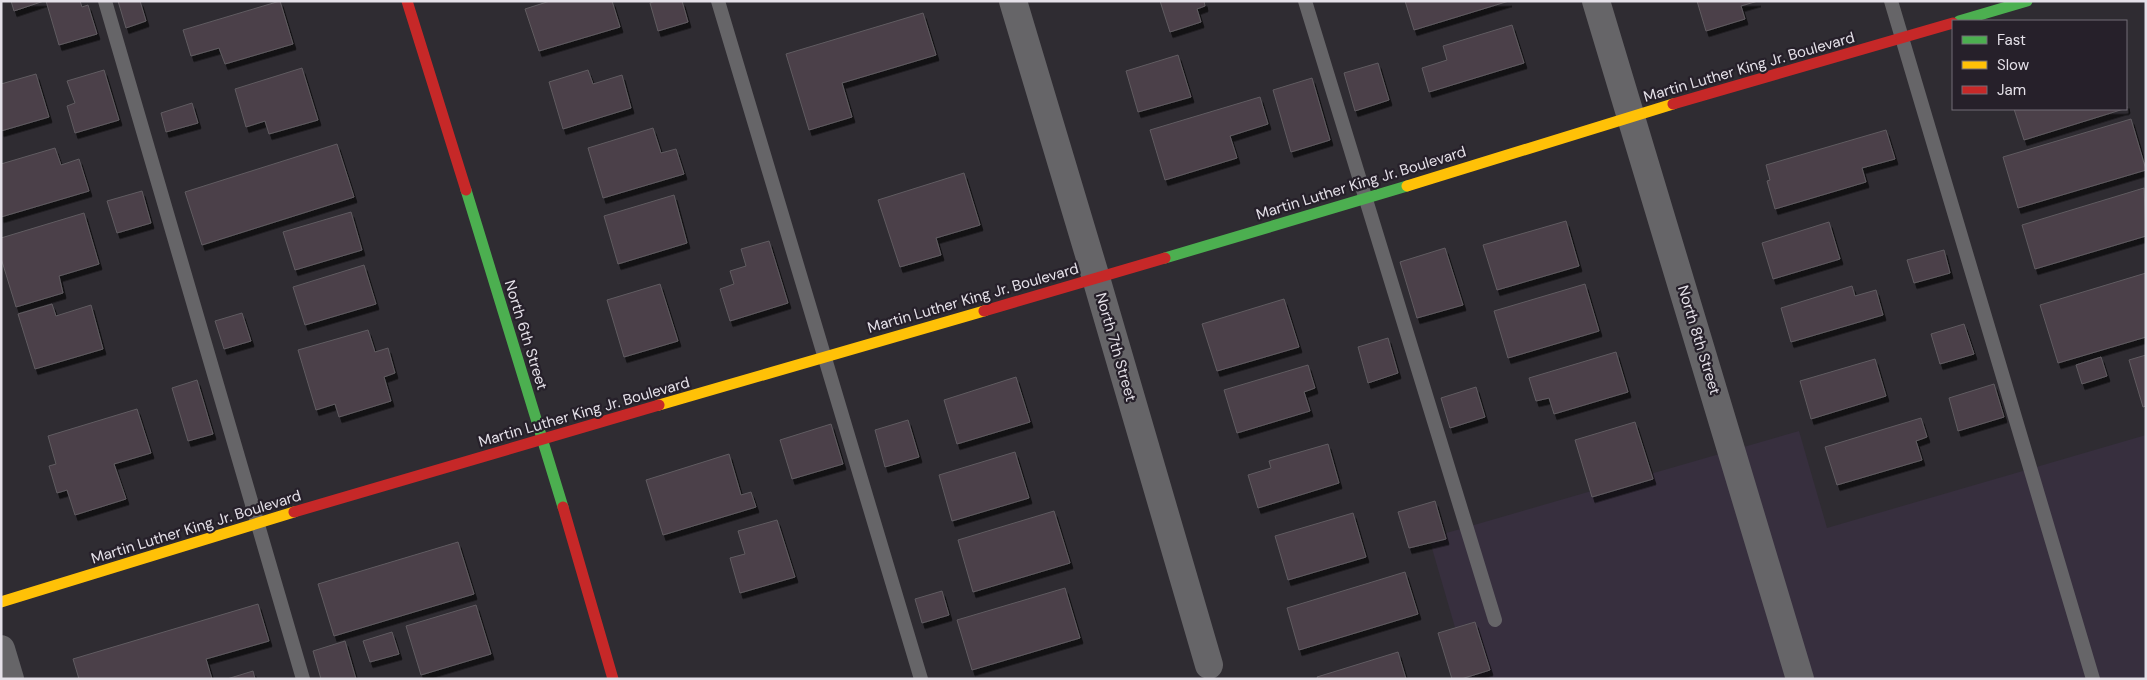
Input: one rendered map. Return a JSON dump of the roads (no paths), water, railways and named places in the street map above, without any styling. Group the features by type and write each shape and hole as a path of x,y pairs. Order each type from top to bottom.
{"main road":[{"name":"North 6th Street","path":"407,1 544,440 614,679"},
{"path":"1962,20 2027,1"},
{"name":"Martin Luther King Jr. Boulevard","path":"1,602 258,522 1096,278 1364,199 1631,116 1952,23"}],"street":[{"name":"North 7th Street","path":"1013,1 1209,665"},
{"name":"North 8th Street","path":"1596,1 1800,679"},
{"path":"1,649 10,679"}],"lane":[{"path":"105,1 304,679"},
{"path":"718,1 921,679"},
{"path":"1305,1 1494,620"},
{"path":"1891,1 2093,679"}]}
